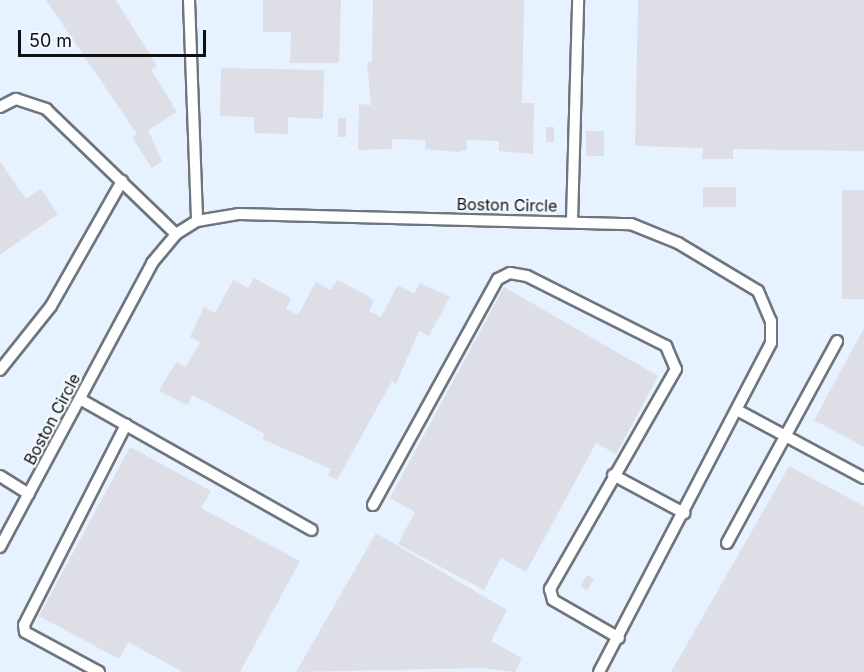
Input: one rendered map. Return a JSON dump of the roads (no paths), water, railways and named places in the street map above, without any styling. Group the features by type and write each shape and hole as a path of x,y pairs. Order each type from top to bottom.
{"lane":[{"path":"189,0 197,222"},
{"path":"572,221 578,0"},
{"path":"0,107 16,99 46,109 176,234"},
{"path":"0,370 51,306 122,181"},
{"name":"Boston Circle","path":"0,547 152,263 176,234 197,222 239,214 572,221 631,225 678,243 758,291 771,321 771,343 599,672"},
{"path":"373,505 488,292 510,273 666,346 674,357 676,369 550,590 552,600 618,638"},
{"path":"727,543 837,341"},
{"path":"80,399 312,530"},
{"path":"737,410 864,478"},
{"path":"99,672 25,632 24,625 126,425"},
{"path":"614,475 684,513"},
{"path":"0,476 29,494"}]}
